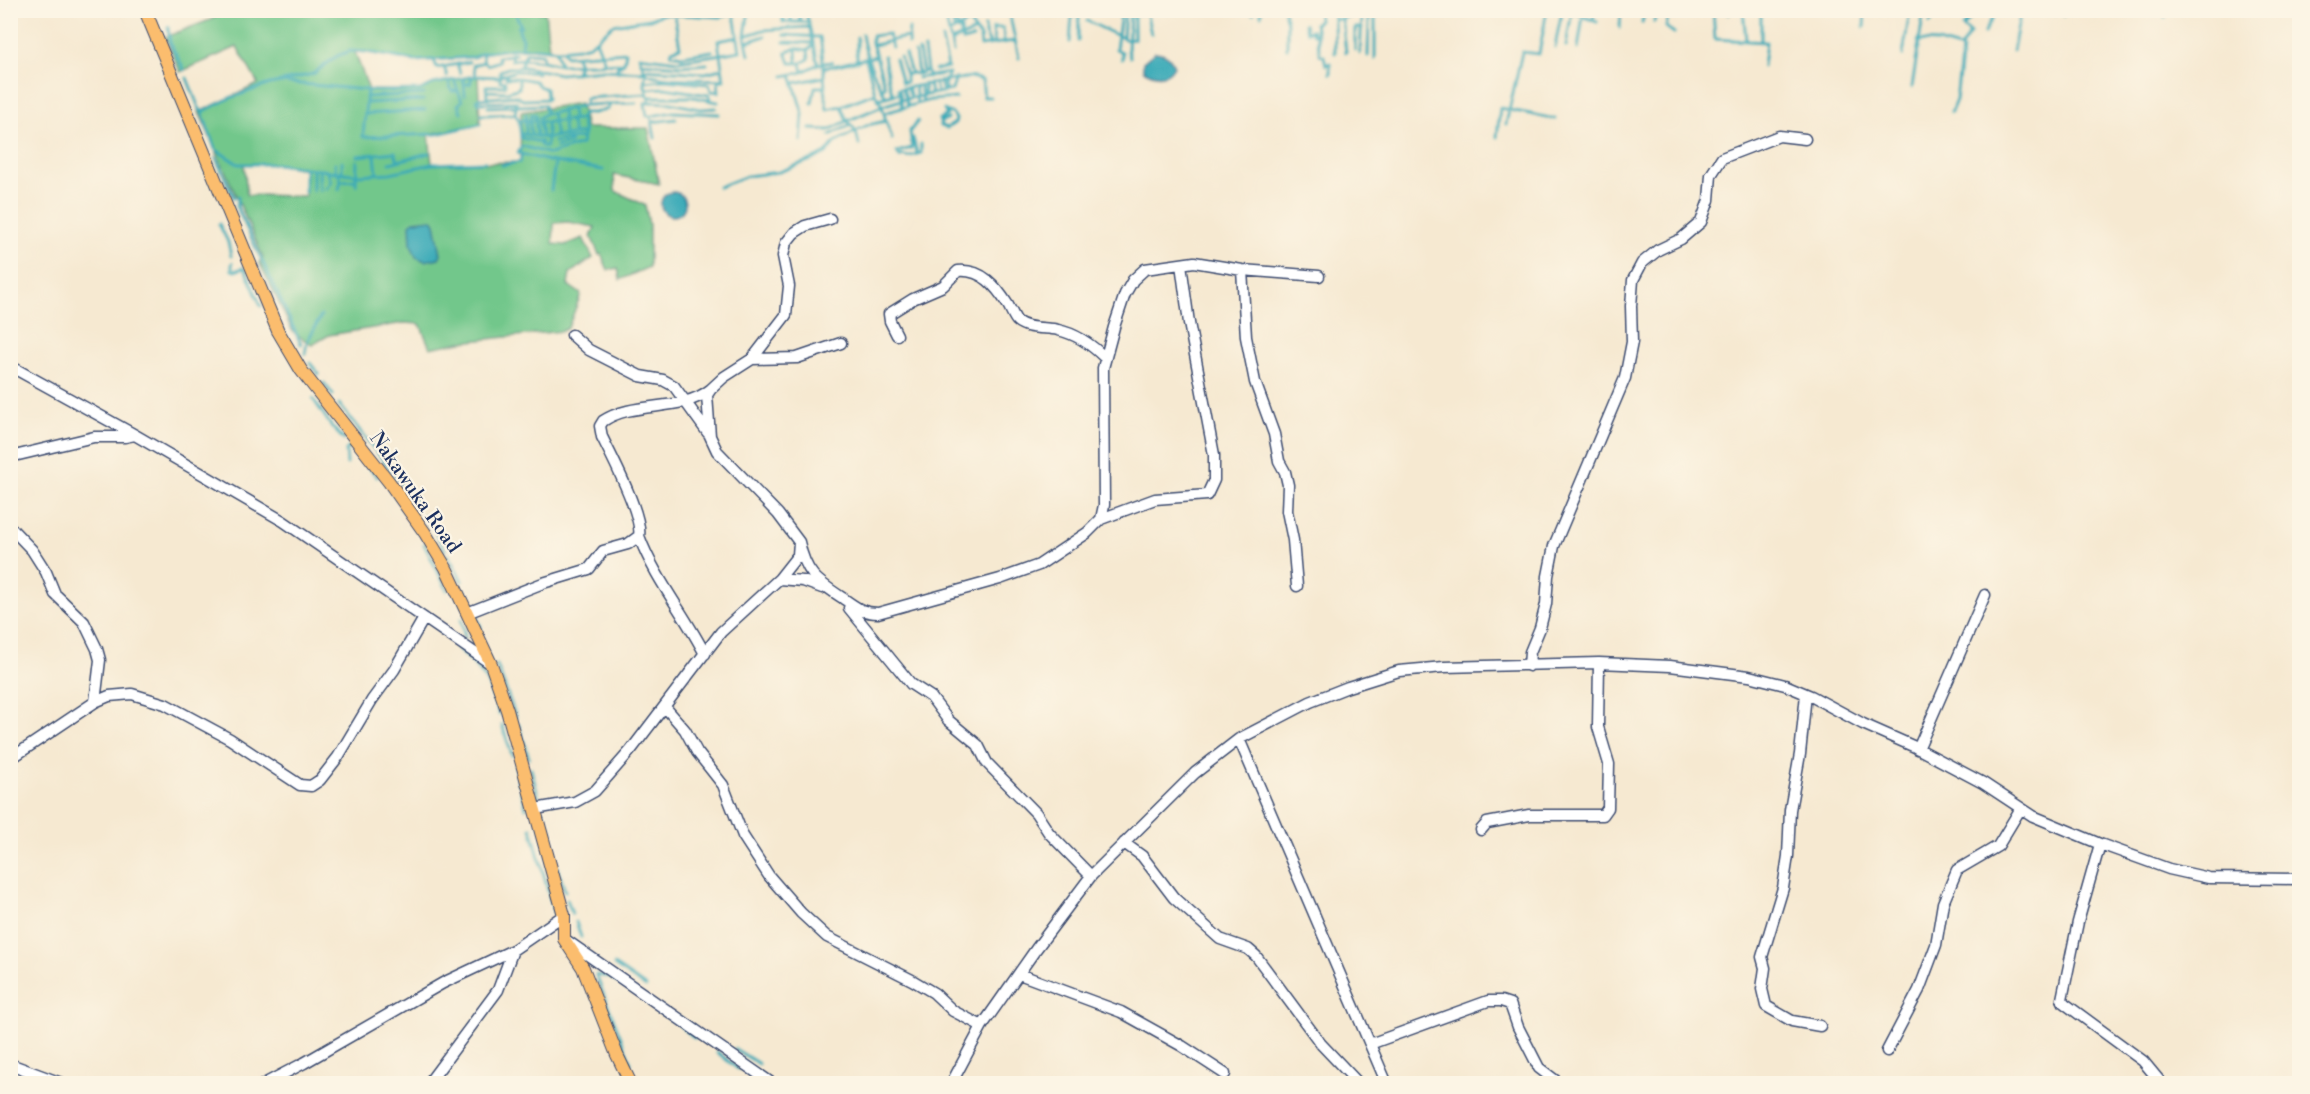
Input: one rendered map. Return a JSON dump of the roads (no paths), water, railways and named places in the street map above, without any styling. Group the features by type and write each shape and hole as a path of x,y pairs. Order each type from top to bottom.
{"main road":[{"name":"Nakawuka Road","path":"145,10 278,331 301,370 409,509 446,568 491,664 514,733 564,915 564,939"},
{"path":"564,939 583,968 617,1055 631,1083"}],"street":[{"path":"1529,666 1530,652 1540,628 1546,604 1548,576 1554,546 1625,378 1632,342 1633,280 1642,263 1658,250 1681,239 1701,222 1709,200 1711,175 1722,158 1779,136 1805,139"},
{"path":"705,654 695,634 660,581 639,536 640,531 634,508 602,437 600,426 607,418 624,413 702,396 737,367 752,359 786,315 789,286 783,256 786,243 794,233 805,226 830,219"},
{"path":"1101,519 1104,505 1103,368 1125,294 1133,280 1145,269 1194,262 1242,270 1319,276"},
{"path":"572,335 589,350 640,376 663,380 674,386 710,436 717,451 778,514 799,542 803,560 821,585 858,610 878,613 1000,579 1039,565 1087,533 1101,519 1155,499 1207,495 1214,480 1214,455 1189,323 1181,264"},
{"path":"897,335 889,314 904,303 943,286 958,271 968,270 977,273 1000,291 1017,321 1024,325 1060,330 1091,344 1105,358"},
{"path":"1242,270 1246,337 1255,382 1274,434 1279,461 1288,485 1287,511 1293,540 1296,586"},
{"path":"1091,344 1106,342 1112,334"},
{"path":"752,359 797,358 841,343"},
{"path":"10,366 283,521 491,664"},
{"path":"710,436 707,407 711,388"},
{"path":"10,458 94,436 135,435"},
{"path":"10,527 42,564 55,594 84,622 100,660 95,702"},
{"path":"466,613 589,569 603,551 628,544 639,536"},
{"path":"535,809 575,802 588,797 631,750 721,632 779,579 798,555 799,542"},
{"path":"779,579 803,581 828,590 855,613 911,684 931,697 948,720 978,745 987,763 1036,813 1049,833 1091,876"},
{"path":"1918,748 1985,596"},
{"path":"10,759 95,702 109,696 132,694 165,704 230,739 300,784 311,786 320,780 338,757 372,700 394,670 424,618"},
{"path":"1481,830 1487,823 1529,815 1603,815 1608,808 1609,764 1598,727 1599,663"},
{"path":"951,1083 982,1026 1091,876 1195,773 1239,739 1310,702 1399,671 1444,667 1599,663 1670,666 1749,676 1785,685 1806,694 1863,724 1918,748 1983,783 2033,816 2100,844 2169,869 2209,878 2300,879"},
{"path":"1806,694 1800,754 1790,810 1784,881 1762,957 1765,968 1762,989 1766,1006 1792,1021 1820,1026"},
{"path":"665,707 685,730 697,752 723,784 743,836 768,876 801,913 827,937 912,980 934,993 953,1011 982,1026"},
{"path":"1239,739 1387,1083"},
{"path":"1887,1051 1919,990 1936,945 1943,903 1957,870 1998,846 2021,808"},
{"path":"1124,843 1142,856 1174,898 1220,939 1248,950 1256,956 1321,1044 1359,1083"},
{"path":"2100,844 2078,922 2062,999 2064,1003 2143,1062 2162,1083"},
{"path":"264,1083 304,1063 443,983 513,950 564,915"},
{"path":"564,939 773,1083"},
{"path":"428,1083 495,994 503,980 513,950"},
{"path":"1019,974 1121,1012 1182,1046 1225,1074"},
{"path":"1370,1044 1488,1001 1501,1000 1510,1004 1518,1027 1539,1068 1560,1083"},
{"path":"10,1064 64,1083"}],"water":[{"path":"1155,52 1165,54 1174,66 1164,75 1151,74 1143,70 1143,62"},
{"path":"673,192 682,195 685,204 682,213 673,216 664,213 661,204 664,195"},
{"path":"432,219 441,254 439,258 425,261 416,257 411,244 410,224 414,221"}],"waterway":[{"path":"514,10 521,26 518,27 522,38 521,49"},
{"path":"283,81 313,74 337,56 350,51 415,61 474,57 482,53 511,49 578,48 590,45 613,25 650,19 663,14 721,17 746,10"},
{"path":"749,10 745,36 749,55"},
{"path":"783,10 783,22 809,22 804,10"},
{"path":"791,10 791,21"},
{"path":"799,10 800,21"},
{"path":"944,10 953,52"},
{"path":"951,10 954,29"},
{"path":"954,10 958,30"},
{"path":"974,10 975,18 971,25 980,37 981,46 1014,41"},
{"path":"1009,14 1018,10"},
{"path":"1070,42 1072,16 1076,15 1076,10"},
{"path":"1123,38 1125,10"},
{"path":"1146,10 1151,34"},
{"path":"1261,10 1261,15"},
{"path":"1284,10 1287,23 1287,48"},
{"path":"1318,10 1319,21 1315,23 1320,55 1324,56 1326,65 1330,63 1330,74"},
{"path":"1333,10 1334,20 1353,16"},
{"path":"1352,10 1353,16 1362,15 1360,54"},
{"path":"1362,10 1362,15 1373,15"},
{"path":"1375,10 1375,59"},
{"path":"1376,16 1384,14 1383,10"},
{"path":"1506,124 1522,52 1539,54 1547,10"},
{"path":"1555,47 1562,10"},
{"path":"1593,20 1595,10"},
{"path":"1620,28 1621,10"},
{"path":"1642,23 1645,10"},
{"path":"1654,22 1657,10"},
{"path":"1670,10 1666,27 1674,33"},
{"path":"1713,10 1715,39 1766,42 1763,66"},
{"path":"1743,10 1746,40"},
{"path":"1761,10 1761,41"},
{"path":"1864,27 1865,10"},
{"path":"1903,55 1910,10"},
{"path":"1912,87 1924,10"},
{"path":"1930,23 1940,10"},
{"path":"1960,48 1970,33 1963,27 1977,10"},
{"path":"1984,33 1997,10"},
{"path":"2013,50 2021,10"},
{"path":"2047,14 2048,10"},
{"path":"2055,14 2056,10"},
{"path":"2064,10 2064,15"},
{"path":"2163,10 2165,18"},
{"path":"1571,11 1597,22"},
{"path":"1566,46 1572,11"},
{"path":"1009,12 1019,58"},
{"path":"1122,59 1122,52 1116,49 1121,13 1134,14"},
{"path":"1087,21 1127,40 1134,39 1134,14 1147,13"},
{"path":"674,14 680,47 672,50 671,54 682,56 712,51"},
{"path":"655,138 651,116 647,116 645,103 650,102 644,82 646,74 639,56 678,61 740,51 734,14"},
{"path":"1130,14 1128,50 1130,57"},
{"path":"975,18 984,15"},
{"path":"1076,15 1079,17 1078,41"},
{"path":"1368,56 1369,15"},
{"path":"1578,49 1583,16"},
{"path":"1342,18 1346,52"},
{"path":"1334,20 1335,53"},
{"path":"949,33 967,23"},
{"path":"1305,24 1307,32 1312,30 1313,34 1317,34"},
{"path":"809,25 818,64"},
{"path":"985,26 985,34 990,44"},
{"path":"168,27 170,43 184,70"},
{"path":"745,36 763,30 809,27"},
{"path":"994,44 993,28 1003,28 1004,43"},
{"path":"1355,50 1355,28 1362,28"},
{"path":"908,44 909,29"},
{"path":"951,41 961,37 961,29"},
{"path":"961,37 976,31"},
{"path":"862,34 871,66 886,97"},
{"path":"824,68 876,56 872,36 888,34 892,47"},
{"path":"784,35 820,37 827,109 841,106 847,121 829,130 810,129"},
{"path":"747,42 765,36"},
{"path":"187,78 202,112 230,98 280,82 377,91 420,90 433,84 474,76 500,77 500,71 524,67 560,74 603,70 644,72 671,78 724,80 718,41 738,37"},
{"path":"857,37 857,61"},
{"path":"873,45 909,37"},
{"path":"961,37 963,41 973,38"},
{"path":"935,70 948,67 942,39"},
{"path":"596,40 605,63"},
{"path":"1918,41 1938,42 1962,49 1956,100 1951,112"},
{"path":"784,42 813,43"},
{"path":"813,46 808,50 796,48 786,52 790,63 801,63 803,72 818,64 832,62"},
{"path":"796,48 797,63"},
{"path":"924,49 928,77"},
{"path":"563,50 566,56 626,52 624,63 617,67 618,72"},
{"path":"801,63 809,59 808,50"},
{"path":"556,51 560,65 623,63"},
{"path":"919,51 923,72 925,71"},
{"path":"482,53 484,62 488,65 499,61 498,57 516,54"},
{"path":"512,54 511,60 523,59 526,53 542,54 543,61 560,65"},
{"path":"915,53 918,74 923,72"},
{"path":"905,54 911,73 918,74"},
{"path":"576,56 579,64 576,73"},
{"path":"876,56 885,87 881,89"},
{"path":"884,56 893,95"},
{"path":"900,57 906,75 911,73"},
{"path":"521,67 523,59 543,61"},
{"path":"866,59 875,93"},
{"path":"895,59 902,83 906,82 906,75"},
{"path":"434,60 437,68 469,62"},
{"path":"475,75 473,65 484,62"},
{"path":"641,63 681,66 707,64"},
{"path":"457,64 460,73"},
{"path":"444,67 447,76"},
{"path":"643,69 705,73 721,69"},
{"path":"507,74 516,71 538,73"},
{"path":"784,76 803,72"},
{"path":"918,78 949,73 947,78"},
{"path":"477,99 516,96 523,100 547,99 546,89 535,81 506,78 507,74 500,75"},
{"path":"791,75 803,114 801,141"},
{"path":"463,78 464,84 470,84 472,77"},
{"path":"487,97 486,86 505,86 505,82 500,81 500,77"},
{"path":"794,83 824,77"},
{"path":"878,99 900,93 898,89 971,77 982,80 984,97 991,97"},
{"path":"487,91 507,92 519,88 519,78"},
{"path":"841,106 875,93 882,106 952,90 956,78"},
{"path":"454,80 462,101 458,105 461,112"},
{"path":"644,82 663,80 709,84 711,91 719,92 718,80"},
{"path":"940,80 943,92"},
{"path":"944,80 946,91"},
{"path":"448,81 452,91 456,91"},
{"path":"935,82 937,93"},
{"path":"929,83 931,94"},
{"path":"464,84 465,95"},
{"path":"924,84 925,95"},
{"path":"920,85 923,102"},
{"path":"915,86 917,104"},
{"path":"812,103 815,87 824,87"},
{"path":"908,87 911,98"},
{"path":"646,89 665,88 709,95 711,101"},
{"path":"903,88 908,106"},
{"path":"367,90 363,137 437,134 480,124"},
{"path":"900,93 902,108"},
{"path":"366,97 424,94"},
{"path":"585,105 586,98 646,94"},
{"path":"648,97 693,97 718,102"},
{"path":"884,113 931,100 956,98"},
{"path":"477,99 479,103 517,102 515,114 481,115"},
{"path":"366,103 423,100"},
{"path":"650,102 671,103 700,109 716,108"},
{"path":"488,107 544,105 546,113 552,113 585,105 636,103"},
{"path":"519,120 521,138 541,142 540,145 546,147 547,138 584,133 581,119 583,113 608,109 610,104"},
{"path":"830,135 851,125 847,121 882,106 886,121"},
{"path":"572,108 573,119"},
{"path":"1497,137 1500,108 1555,119"},
{"path":"365,114 425,110"},
{"path":"562,110 564,135"},
{"path":"944,110 953,114 956,119 955,123 947,128 941,126 940,119 947,115 944,110"},
{"path":"202,112 215,149 238,164 276,164 359,175 390,173 432,164 485,162"},
{"path":"651,116 673,112 719,114"},
{"path":"539,118 546,113"},
{"path":"552,113 556,137"},
{"path":"515,114 519,120 547,122 547,138 522,134"},
{"path":"526,114 526,134"},
{"path":"531,135 532,114"},
{"path":"535,114 537,136"},
{"path":"547,122 581,119"},
{"path":"652,122 676,119"},
{"path":"940,122 948,119"},
{"path":"570,120 574,134"},
{"path":"859,145 856,131 868,125 886,121 892,139"},
{"path":"918,121 910,131 912,148 897,152 900,157 921,153 921,144"},
{"path":"540,122 542,137"},
{"path":"719,187 747,176 779,172 816,158 826,153 834,143 856,131 851,125"},
{"path":"584,133 581,144 550,154 522,146 518,153 603,170"},
{"path":"556,147 571,142 565,139 583,138"},
{"path":"913,138 917,153"},
{"path":"554,142 564,140"},
{"path":"357,156 395,152 398,161"},
{"path":"390,163 429,153"},
{"path":"502,165 520,162 522,154"},
{"path":"375,155 377,174"},
{"path":"216,158 234,198"},
{"path":"356,185 357,161"},
{"path":"342,162 342,173"},
{"path":"551,190 555,162"},
{"path":"335,163 336,173"},
{"path":"305,169 305,192"},
{"path":"313,170 313,191"},
{"path":"319,170 320,190"},
{"path":"326,189 331,181 327,171"},
{"path":"339,174 341,181 339,189"},
{"path":"341,181 356,180"},
{"path":"238,197 237,207 301,344"},
{"path":"219,224 228,242 231,256"},
{"path":"232,263 232,270 243,268 246,271 261,306"},
{"path":"305,354 307,342 321,316"},
{"path":"310,363 319,374"},
{"path":"324,383 333,395"},
{"path":"313,399 344,440"},
{"path":"339,404 418,505"},
{"path":"347,464 346,450 351,446 377,477"},
{"path":"424,515 430,526"},
{"path":"436,534 445,550"},
{"path":"424,544 447,590"},
{"path":"448,555 462,581"},
{"path":"465,591 472,607"},
{"path":"475,614 481,627"},
{"path":"461,619 465,638"},
{"path":"458,649 480,671 492,693 499,714"},
{"path":"497,665 516,717"},
{"path":"502,725 512,755"},
{"path":"519,725 529,758"},
{"path":"516,767 519,784"},
{"path":"531,769 540,803"},
{"path":"521,791 526,808"},
{"path":"543,813 555,859"},
{"path":"531,828 554,913"},
{"path":"557,866 565,891"},
{"path":"567,899 572,914"},
{"path":"576,922 581,937"},
{"path":"614,965 646,987"},
{"path":"623,986 609,977 596,975 631,1063"},
{"path":"680,1025 695,1038"},
{"path":"735,1049 759,1064"},
{"path":"717,1052 738,1069"},
{"path":"752,1077 757,1081"}]}
